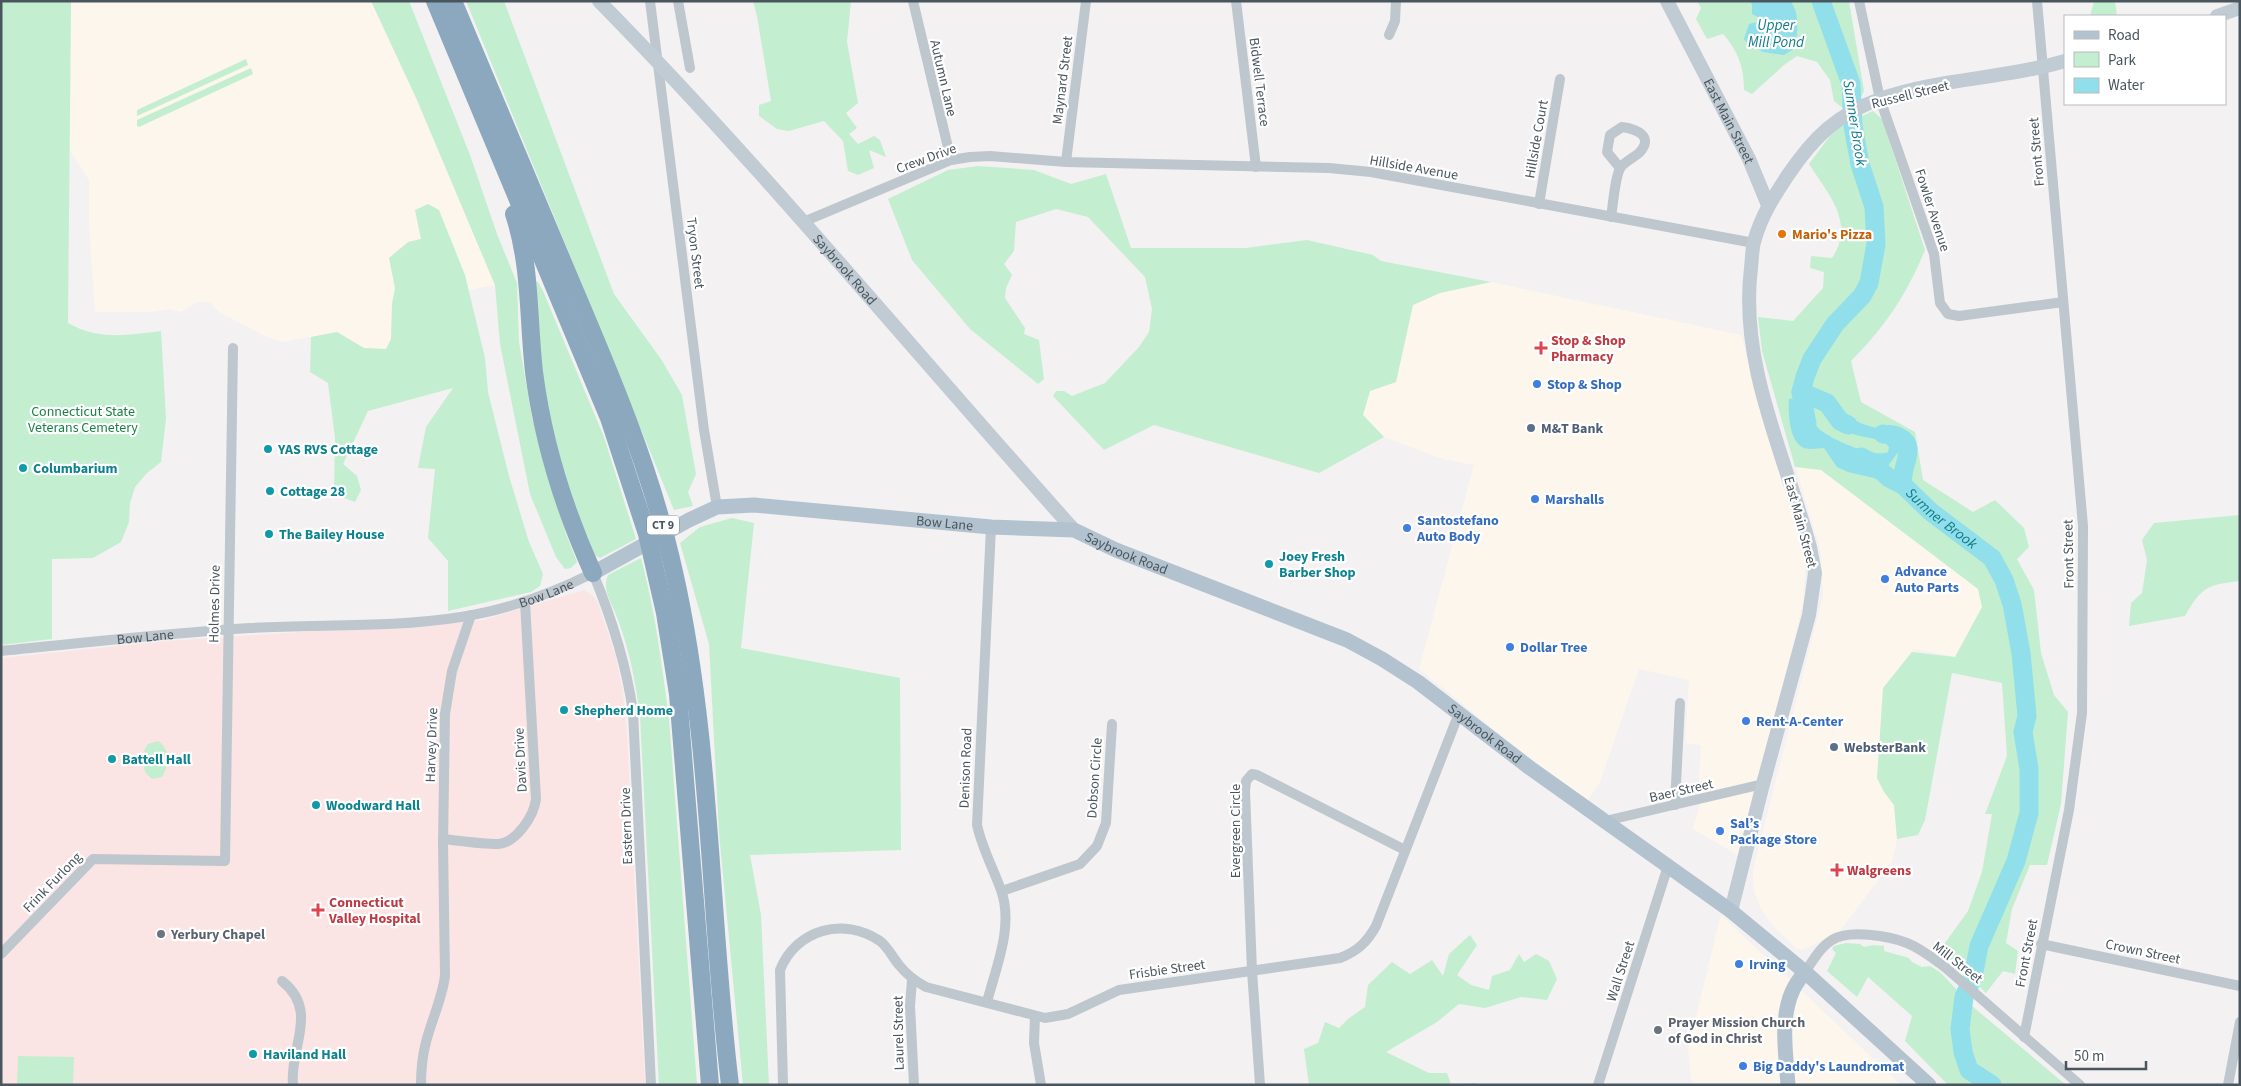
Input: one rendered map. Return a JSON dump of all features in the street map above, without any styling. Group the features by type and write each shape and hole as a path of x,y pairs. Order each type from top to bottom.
{"highway":[{"name":"CT 9","path":"435,1 609,418 636,495 657,573 673,653 683,734 700,980 710,1085"},
{"name":"CT 9","path":"453,1 610,372 640,452 664,528 683,611 696,692 718,977 730,1085"},
{"path":"462,65 523,245 532,352 542,418 560,487 593,572"}],"main road":[{"name":"Saybrook Road","path":"599,1 657,60 803,222 1074,530 1116,550 1332,633 1382,659 1418,682 1530,768 1731,911"},
{"name":"East Main Street","path":"1667,1 1749,158 1768,204 1754,243 1748,308 1752,348 1765,400 1800,514 1815,573 1814,589 1805,633 1763,784 1731,911"},
{"path":"2220,15 2240,8"},
{"name":"Russell Street","path":"1768,204 1809,146 1832,123 1864,106 1880,99 1927,88 2043,68 2064,61"},
{"name":"Bow Lane","path":"593,572 689,520 718,507 754,505 990,528 1074,530"},
{"path":"1731,911 1805,972 1929,1085"},
{"path":"1788,1085 1785,1029 1788,1009 1793,990 1805,972"}],"street":[{"name":"Tryon Street","path":"650,1 704,430 718,507"},
{"path":"678,1 690,68"},
{"name":"Autumn Lane","path":"913,1 951,160"},
{"name":"Maynard Street","path":"1066,162 1086,1"},
{"name":"Bidwell Terrace","path":"1236,1 1256,167"},
{"path":"1390,35 1395,21 1396,1"},
{"name":"Fowler Avenue","path":"1859,1 1880,99 1930,240 1939,280 1940,303 1944,311 1959,316 2064,302"},
{"name":"Front Street","path":"2024,1037 2069,810 2082,713 2083,526 2037,1"},
{"name":"Hillside Court","path":"1539,204 1560,78"},
{"name":"Crew Drive","path":"803,222 951,160 990,156 1066,162"},
{"name":"Hillside Avenue","path":"1066,162 1329,168 1371,172 1754,243"},
{"path":"1611,217 1620,168"},
{"name":"Holmes Drive","path":"225,861 233,348"},
{"name":"Denison Road","path":"987,1002 1004,938 1006,911 1002,891 985,852 977,825 990,528"},
{"name":"Bow Lane","path":"1,651 228,630 415,622 471,615 525,602 562,588 593,572"},
{"name":"Eastern Drive","path":"593,572 627,672 633,712 652,1085"},
{"name":"Davis Drive","path":"443,839 500,844 520,832 535,808 525,602"},
{"name":"Harvey Drive","path":"421,1085 422,1062 426,1042 442,994 445,976 443,839 445,714 452,671 471,615"},
{"path":"1675,805 1680,703"},
{"name":"Frisbie Street","path":"783,1085 780,970 784,959 794,946 823,931 839,928 853,929 881,942 912,980 926,987 1045,1018 1068,1014 1118,990 1340,958 1353,953 1363,945 1376,926 1460,713"},
{"name":"Dobson Circle","path":"1002,891 1080,864 1097,846 1106,823 1112,724"},
{"name":"Evergreen Circle","path":"1252,971 1245,791 1246,781 1250,775 1261,777 1405,850"},
{"name":"Baer Street","path":"1604,821 1763,784"},
{"name":"Frink Furlong","path":"1,954 93,859 225,861"},
{"name":"Wall Street","path":"1598,1085 1668,866"},
{"name":"Mill Street","path":"1805,972 1825,944 1844,935 1874,936 1907,943 1927,953 1946,968 2080,1085"},
{"name":"Crown Street","path":"2041,944 2240,986"},
{"path":"1252,971 1260,1085"},
{"path":"282,980 290,987 298,1002 302,1018 301,1034 292,1072 293,1085"},
{"name":"Laurel Street","path":"912,980 910,1006 914,1085"},
{"path":"1035,1016 1034,1043 1041,1085"},
{"path":"2228,1085 2240,1022"}],"shaded area":[{"path":"71,1 371,1 417,100 495,285 468,290 465,275 415,210 422,239 389,258 395,288 392,304 391,339 386,350 364,348 337,332 282,342 265,336 219,312 210,302 197,302 181,312 169,309 151,312 95,312 89,224 89,180 70,151"},
{"path":"1491,282 1741,335 1804,545 1805,573 1803,603 1738,855 1693,829 1703,794 1698,793 1701,745 1685,743 1689,680 1639,669 1600,782 1588,800 1553,777 1419,669 1474,465 1443,459 1384,437 1363,415 1370,391 1396,382 1413,305 1440,293"},
{"path":"1786,435 1992,599 1955,657 1914,649 1883,688 1884,792 1894,805 1897,839 1892,862 1839,932 1802,950 1795,947 1773,926 1764,914 1754,892 1753,879 1753,870 1823,596 1821,553"},
{"name":"Connecticut Valley Hospital","path":"584,590 593,596 598,603 615,654 622,686 627,736 645,1085 1,1085 1,658 167,641 483,620"},
{"path":"1721,915 1901,1085 1692,1085 1688,1049"}],"green space":[{"name":"Connecticut State Veterans Cemetery","path":"1,1 71,1 68,323 91,332 114,335 161,331 166,419 161,462 147,473 135,487 130,503 129,522 121,542 93,558 52,559 52,639 1,645"},
{"path":"371,1 409,1 470,155 497,234 517,283 519,342 532,418 566,534 577,562 571,568 565,569 556,557 530,494 500,344 495,285 417,100"},
{"path":"466,1 504,1 614,294 661,359 682,395 696,474 688,492 693,506 674,510"},
{"path":"753,1 851,1 847,42 858,103 846,113 857,128 849,134 858,144 874,136 880,140 886,157 869,150 874,168 858,175 848,171 843,141 824,121 789,131 777,129 759,116 759,105 771,101"},
{"path":"1697,1 1849,1 1864,91 1861,97 1844,109 1834,101 1830,80 1817,62 1797,56 1784,65 1752,94 1744,90 1743,74 1733,47 1723,34 1707,39 1696,19 1701,8"},
{"path":"2094,1 2115,1 2117,15 2090,15"},
{"path":"246,59 248,65 137,116 137,110"},
{"path":"251,68 253,74 139,127 137,126 137,120"},
{"path":"1873,111 1882,119 1925,250 1911,281 1885,323 1851,361 1861,402 1915,432 1923,480 1973,512 1995,500 2024,528 2029,547 2017,559 2034,590 2041,653 2054,695 2068,712 2061,804 2047,865 2030,865 2012,909 2006,943 2018,951 2015,974 2003,971 1986,993 1940,950 1968,911 1982,872 1992,814 1985,814 2007,756 2002,683 1952,673 1925,820 1918,835 1897,839 1894,805 1884,792 1877,778 1883,688 1912,652 1955,657 1982,607 1978,589 1821,470 1795,467 1762,351 1758,317 1793,321 1823,288 1824,272 1810,268 1811,256 1832,258 1839,245 1841,233 1837,209 1809,164 1836,128"},
{"path":"978,166 1034,170 1071,184 1106,174 1131,248 1246,248 1307,240 1373,255 1381,261 1491,282 1440,293 1413,305 1396,382 1370,391 1363,415 1384,437 1319,473 1154,425 1104,450 1053,396 1056,391 1064,391 1072,396 1105,383 1139,347 1149,332 1152,309 1145,277 1088,217 1056,209 1016,222 1014,251 1004,264 1012,275 1006,288 1005,298 1025,328 1024,334 1039,340 1044,379 1038,384 970,329 912,260 888,199 948,170"},
{"path":"428,204 439,210 465,275 485,358 488,392 509,476 529,542 543,574 540,586 531,592 448,611 448,561 428,538 435,469 418,468 426,427 453,388 368,411 343,464 357,476 361,490 355,502 334,494 335,438 328,383 310,372 311,337 337,332 364,348 386,349 391,339 392,304 395,288 389,258 408,242 421,239 415,210"},
{"path":"534,281 538,282 543,291 604,437 636,539 600,558 592,554 574,514 541,390"},
{"path":"2240,515 2240,581 2219,584 2206,589 2196,599 2185,616 2129,626 2131,603 2142,593 2147,560 2142,540 2154,523"},
{"path":"732,518 754,523 741,648 900,678 901,850 750,855 761,915 769,1085 743,1085 719,833 709,644 680,543 700,527"},
{"path":"641,558 661,658 669,719 697,1085 659,1085 640,716 628,651 606,589 608,575"},
{"path":"158,741 165,748 168,758 162,777 152,779 145,772 144,751 148,744"},
{"path":"1470,935 1477,945 1457,975 1471,985 1489,990 1492,976 1510,970 1519,954 1524,962 1536,954 1549,961 1557,979 1547,1000 1521,997 1485,1008 1459,1004 1437,1022 1386,1052 1429,1073 1447,1073 1451,1084 1476,1083 1476,1085 1309,1085 1304,1049 1318,1043 1325,1022 1339,1028 1365,1007 1368,985 1392,962 1410,974 1432,960 1443,976 1449,954"},
{"path":"1846,943 1860,944 1864,947 1873,945 1884,946 1884,951 1909,958 1912,962 1922,967 1930,966 1941,973 1972,1006 2066,1085 1948,1085 1905,1041 1912,1016 1868,977 1857,997 1827,971 1836,953 1832,949 1834,946"},
{"path":"18,1056 74,1057 73,1084 17,1084"}],"water":[{"name":"Upper Mill Pond","path":"1750,1 1790,1 1797,17 1795,48 1784,55 1751,48 1744,39 1749,24 1758,22 1758,17 1752,14"},
{"path":"1799,398 1810,405 1813,420 1818,428 1831,437 1862,450 1881,453 1888,452 1889,447 1878,440 1856,435 1848,431 1841,426 1830,412 1831,406 1836,405 1862,424 1893,431 1909,438 1878,479 1848,472 1837,467 1824,448 1804,448 1795,440 1790,426 1789,399"}],"waterway":[{"name":"Sumner Brook","path":"1807,424 1801,392 1805,377 1812,359 1835,324 1862,296 1869,283 1876,244 1874,207 1860,164 1853,126 1851,84 1821,1"},
{"path":"1801,392 1827,403 1840,421 1848,425"},
{"path":"1883,434 1897,436 1905,441 1908,446 1902,478 1903,485"},
{"name":"Sumner Brook","path":"1861,457 1871,462 1889,478 1903,485 1931,512 1992,558 2004,580 2012,604 2021,653 2027,716 2023,732 2029,769 2029,813 2016,861 1979,946 1973,977 1964,997 1960,1029 1963,1052 1969,1070 1992,1085"}],"place":[{"name":"Mario's Pizza","path":"1782,234"},
{"name":"Stop & Shop Pharmacy","path":"1541,348"},
{"name":"Stop & Shop","path":"1537,384"},
{"name":"M&T Bank","path":"1531,428"},
{"name":"YAS RVS Cottage","path":"268,449"},
{"name":"Columbarium","path":"23,468"},
{"name":"Cottage 28","path":"270,491"},
{"name":"Marshalls","path":"1535,499"},
{"name":"Santostefano Auto Body","path":"1407,528"},
{"name":"The Bailey House","path":"269,534"},
{"name":"Joey Fresh Barber Shop","path":"1269,564"},
{"name":"Advance Auto Parts","path":"1885,579"},
{"name":"Dollar Tree","path":"1510,647"},
{"name":"Shepherd Home","path":"564,710"},
{"name":"Rent-A-Center","path":"1746,721"},
{"name":"WebsterBank","path":"1834,747"},
{"name":"Battell Hall","path":"112,759"},
{"name":"Woodward Hall","path":"316,805"},
{"name":"Sal’s Package Store","path":"1720,831"},
{"name":"Walgreens","path":"1837,870"},
{"name":"Connecticut Valley Hospital","path":"318,910"},
{"name":"Yerbury Chapel","path":"161,934"},
{"name":"Irving","path":"1739,964"},
{"name":"Prayer Mission Church of God in Christ","path":"1658,1030"},
{"name":"Haviland Hall","path":"253,1054"},
{"name":"Big Daddy's Laundromat","path":"1743,1066"}]}
